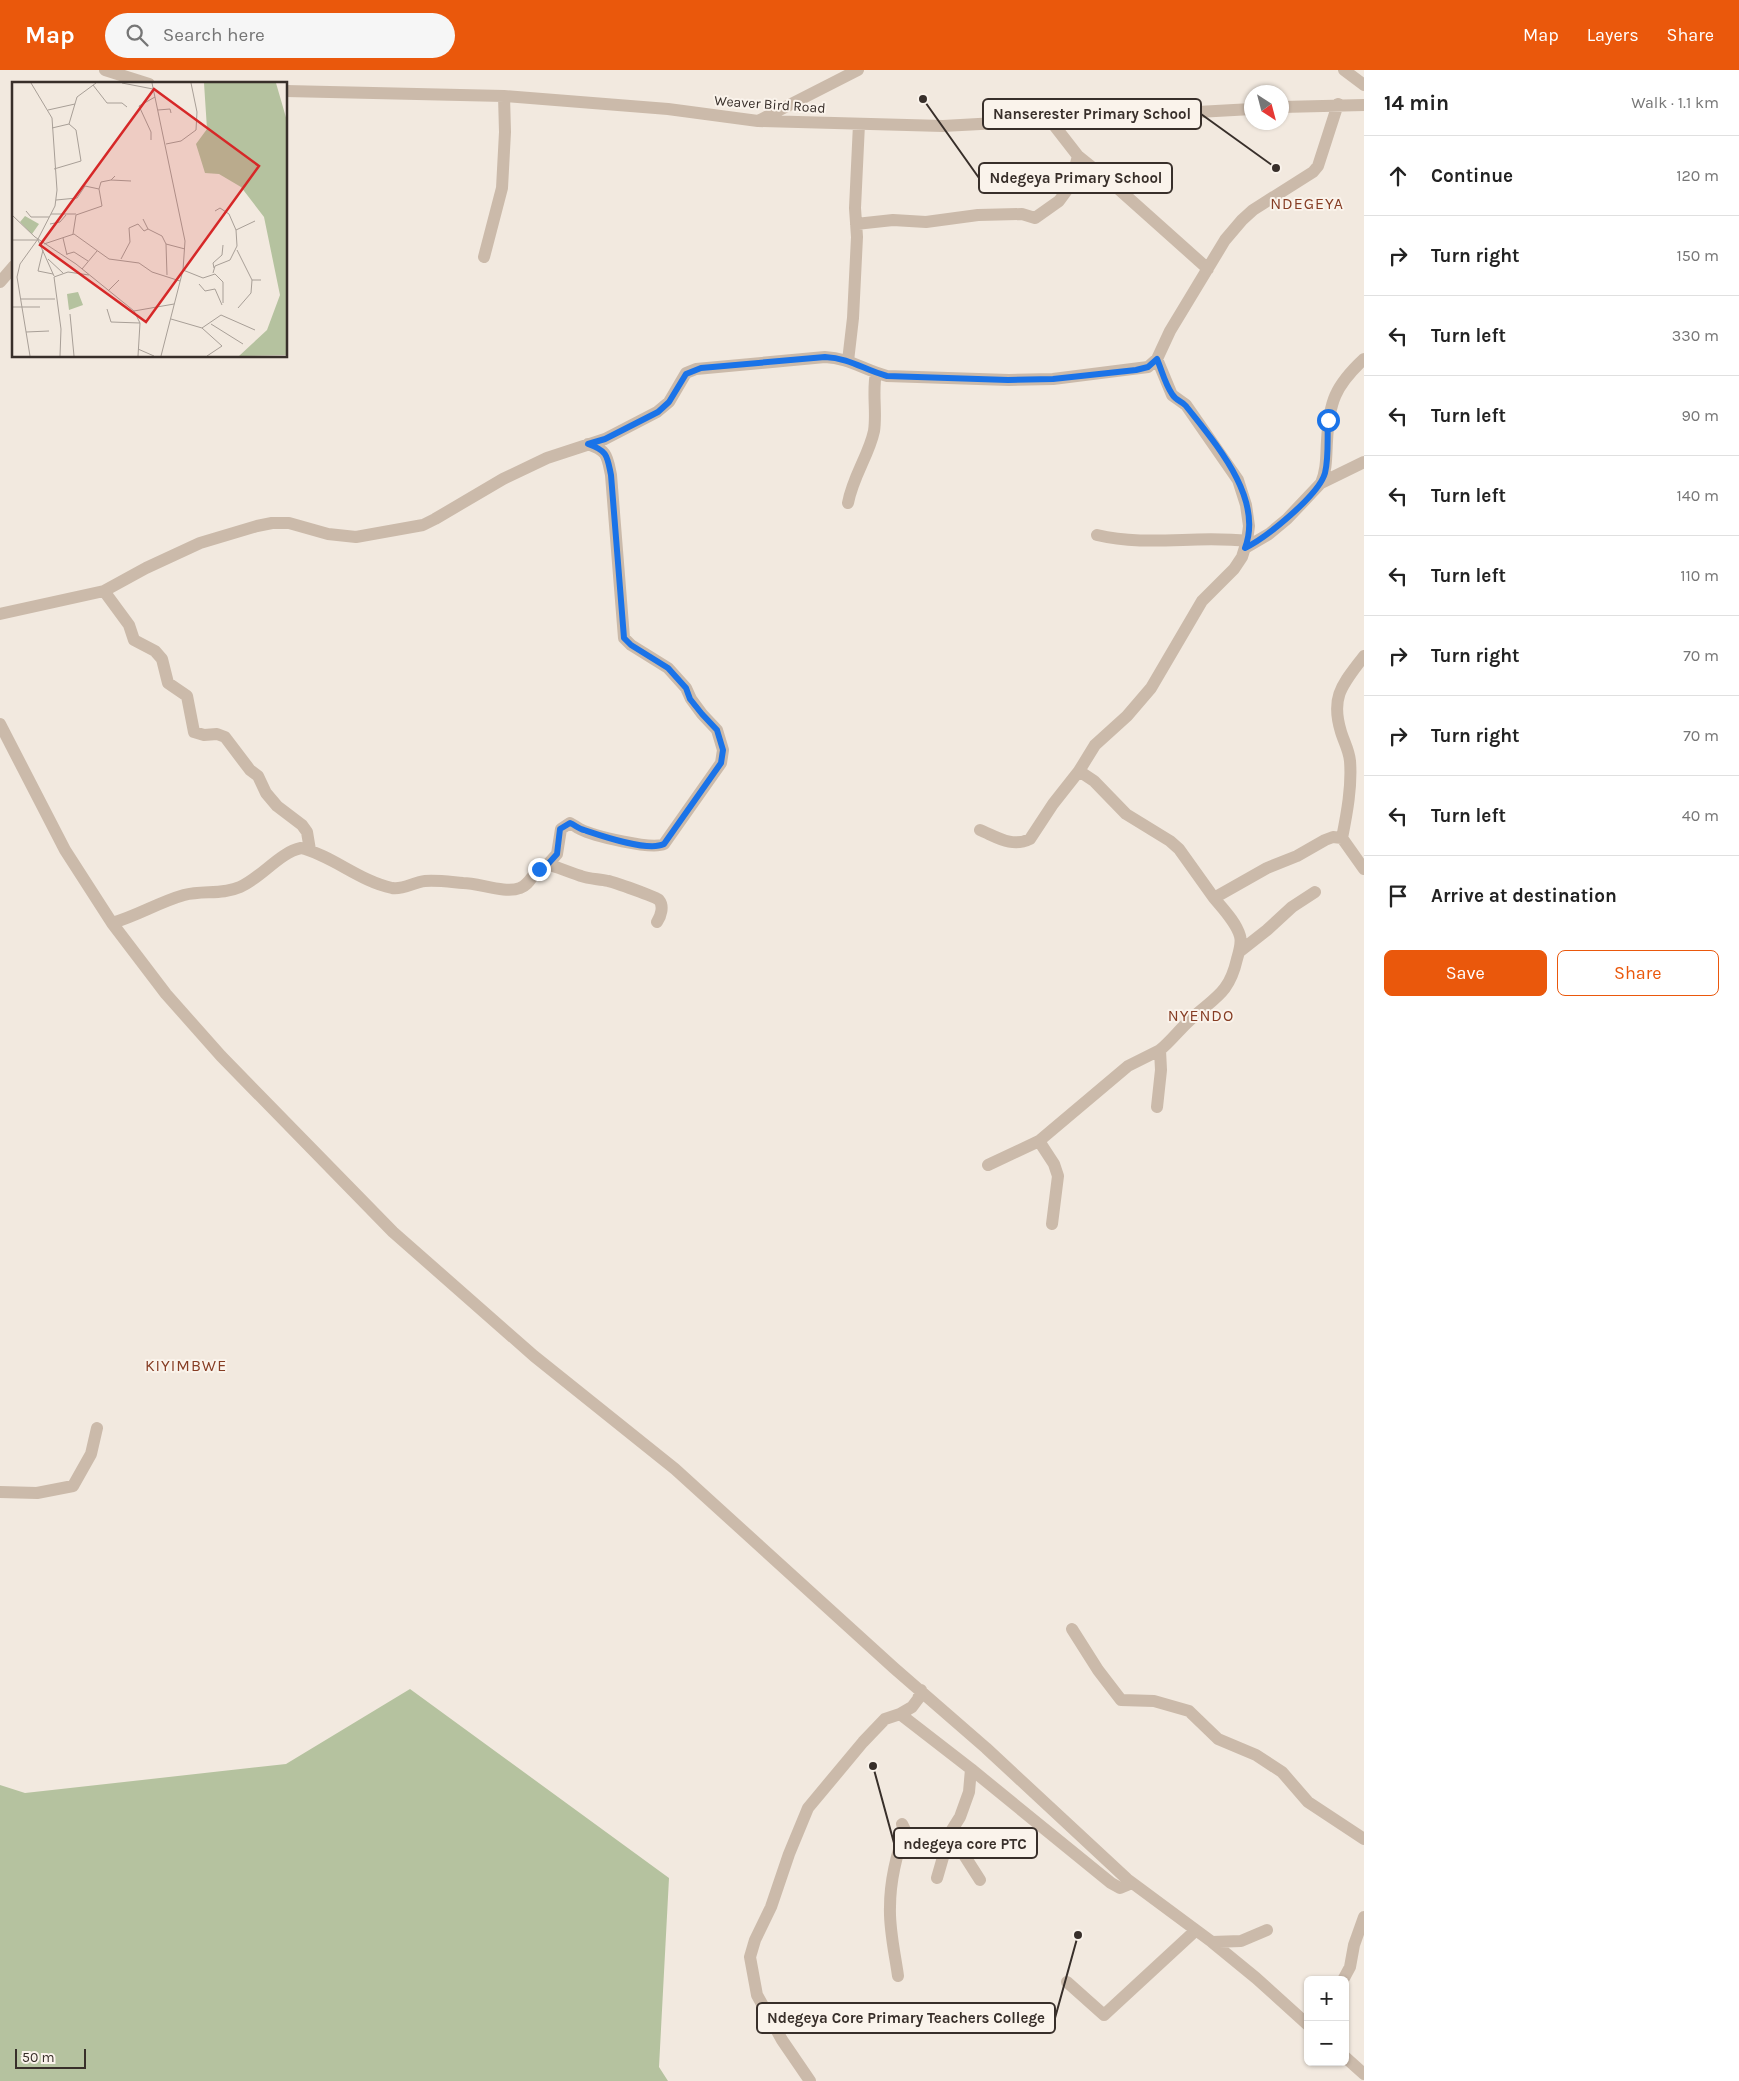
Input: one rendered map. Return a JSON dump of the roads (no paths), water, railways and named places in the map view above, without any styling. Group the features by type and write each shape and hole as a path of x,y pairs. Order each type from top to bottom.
{"street":[{"path":"104,70 143,82"},
{"path":"758,121 858,70"},
{"path":"1344,70 1364,85"},
{"name":"Weaver Bird Road","path":"288,91 504,96 668,110 758,121 943,126 1244,108"},
{"path":"484,257 502,188 505,132 504,96"},
{"path":"0,614 104,591 146,568 200,544 257,526 272,523 289,524 328,534 356,537 423,524 547,458 605,439 658,412 669,402 686,374 696,369 825,357 840,358 887,376 1008,380 1053,379 1148,367 1157,359 1170,331 1225,240 1242,220 1253,210 1314,172 1318,166 1338,104"},
{"path":"1289,107 1338,104 1364,105"},
{"path":"1050,120 1078,156 1114,184 1208,268"},
{"path":"848,361 853,318 857,237 854,208 859,124"},
{"path":"856,224 892,220 926,222 978,215 1022,214 1035,218 1059,201 1070,186 1078,156"},
{"path":"0,282 12,268"},
{"path":"980,830 1000,840 1015,843 1030,839 1095,745 1127,716 1151,688 1202,602 1234,569 1246,545 1249,526 1246,505 1238,480 1186,405 1172,395 1157,359"},
{"path":"1321,483 1325,472 1328,420 1332,402 1340,385 1364,359"},
{"path":"848,503 855,477 874,430 873,392 876,373"},
{"path":"548,864 557,854 560,829 570,823 582,830 646,846 664,844 715,773 723,758 720,735 690,699 686,688 668,668 631,645 624,638 611,475 607,455 599,448 588,444"},
{"path":"1097,535 1128,541 1157,542 1229,539 1246,545 1269,534 1287,519 1321,483 1364,462"},
{"path":"104,591 129,625 134,640 155,651 162,659 168,683 187,696 194,732 204,735 217,734 225,737 250,770 258,776 266,793 277,806 302,824 307,832 310,850"},
{"path":"1364,656 1341,688 1336,700 1337,716 1348,748 1351,778 1342,838 1364,868"},
{"path":"2,732 65,850 112,923 166,994 221,1056 393,1232 534,1356 675,1469 880,1655 922,1690 1132,1883 1212,1942 1304,2019"},
{"path":"988,1165 1039,1140 1128,1066 1160,1050 1228,986 1234,974 1241,942 1239,933 1234,923 1179,849 1170,841 1126,814 1094,781 1079,770"},
{"path":"1214,898 1267,868 1297,856 1325,840 1342,838"},
{"path":"112,923 137,914 164,900 197,892 231,891 253,881 296,849 301,848 310,850 367,880 394,888 424,882 466,883 513,890 525,886 534,873 544,864 548,864 581,876 608,881 651,895 658,899 661,904 660,918 657,922"},
{"path":"1239,952 1292,907 1315,892"},
{"path":"1157,1108 1162,1070 1160,1050"},
{"path":"1039,1140 1054,1164 1058,1176 1052,1224"},
{"path":"0,1492 37,1493 73,1486 91,1454 97,1428"},
{"path":"1072,1629 1098,1670 1121,1700 1154,1701 1190,1711 1218,1739 1256,1755 1282,1772 1308,1802 1364,1839"},
{"path":"810,2081 775,2027 757,1994 750,1957 755,1940 770,1907 808,1808 863,1742 885,1720 912,1707 922,1690"},
{"path":"900,1714 1111,1883 1120,1888 1132,1883"},
{"path":"937,1878 950,1832 960,1817 969,1792 971,1769"},
{"path":"898,1976 890,1907 904,1828 944,1849"},
{"path":"950,1832 980,1880"},
{"path":"1345,1976 1350,1967 1354,1945 1364,1917"},
{"path":"1212,1942 1241,1941 1267,1930"},
{"path":"1067,1982 1104,2015 1195,1931"},
{"path":"1349,2061 1364,2074"}],"place":[{"name":"Ndegeya Primary School","path":"923,99"},
{"name":"Nanserester Primary School","path":"1276,168"},
{"name":"ndegeya core PTC","path":"873,1766"},
{"name":"Ndegeya Core Primary Teachers College","path":"1078,1935"}],"district":[{"name":"NDEGEYA","path":"1307,203"},
{"name":"NYENDO","path":"1201,1015"},
{"name":"KIYIMBWE","path":"186,1365"}]}
